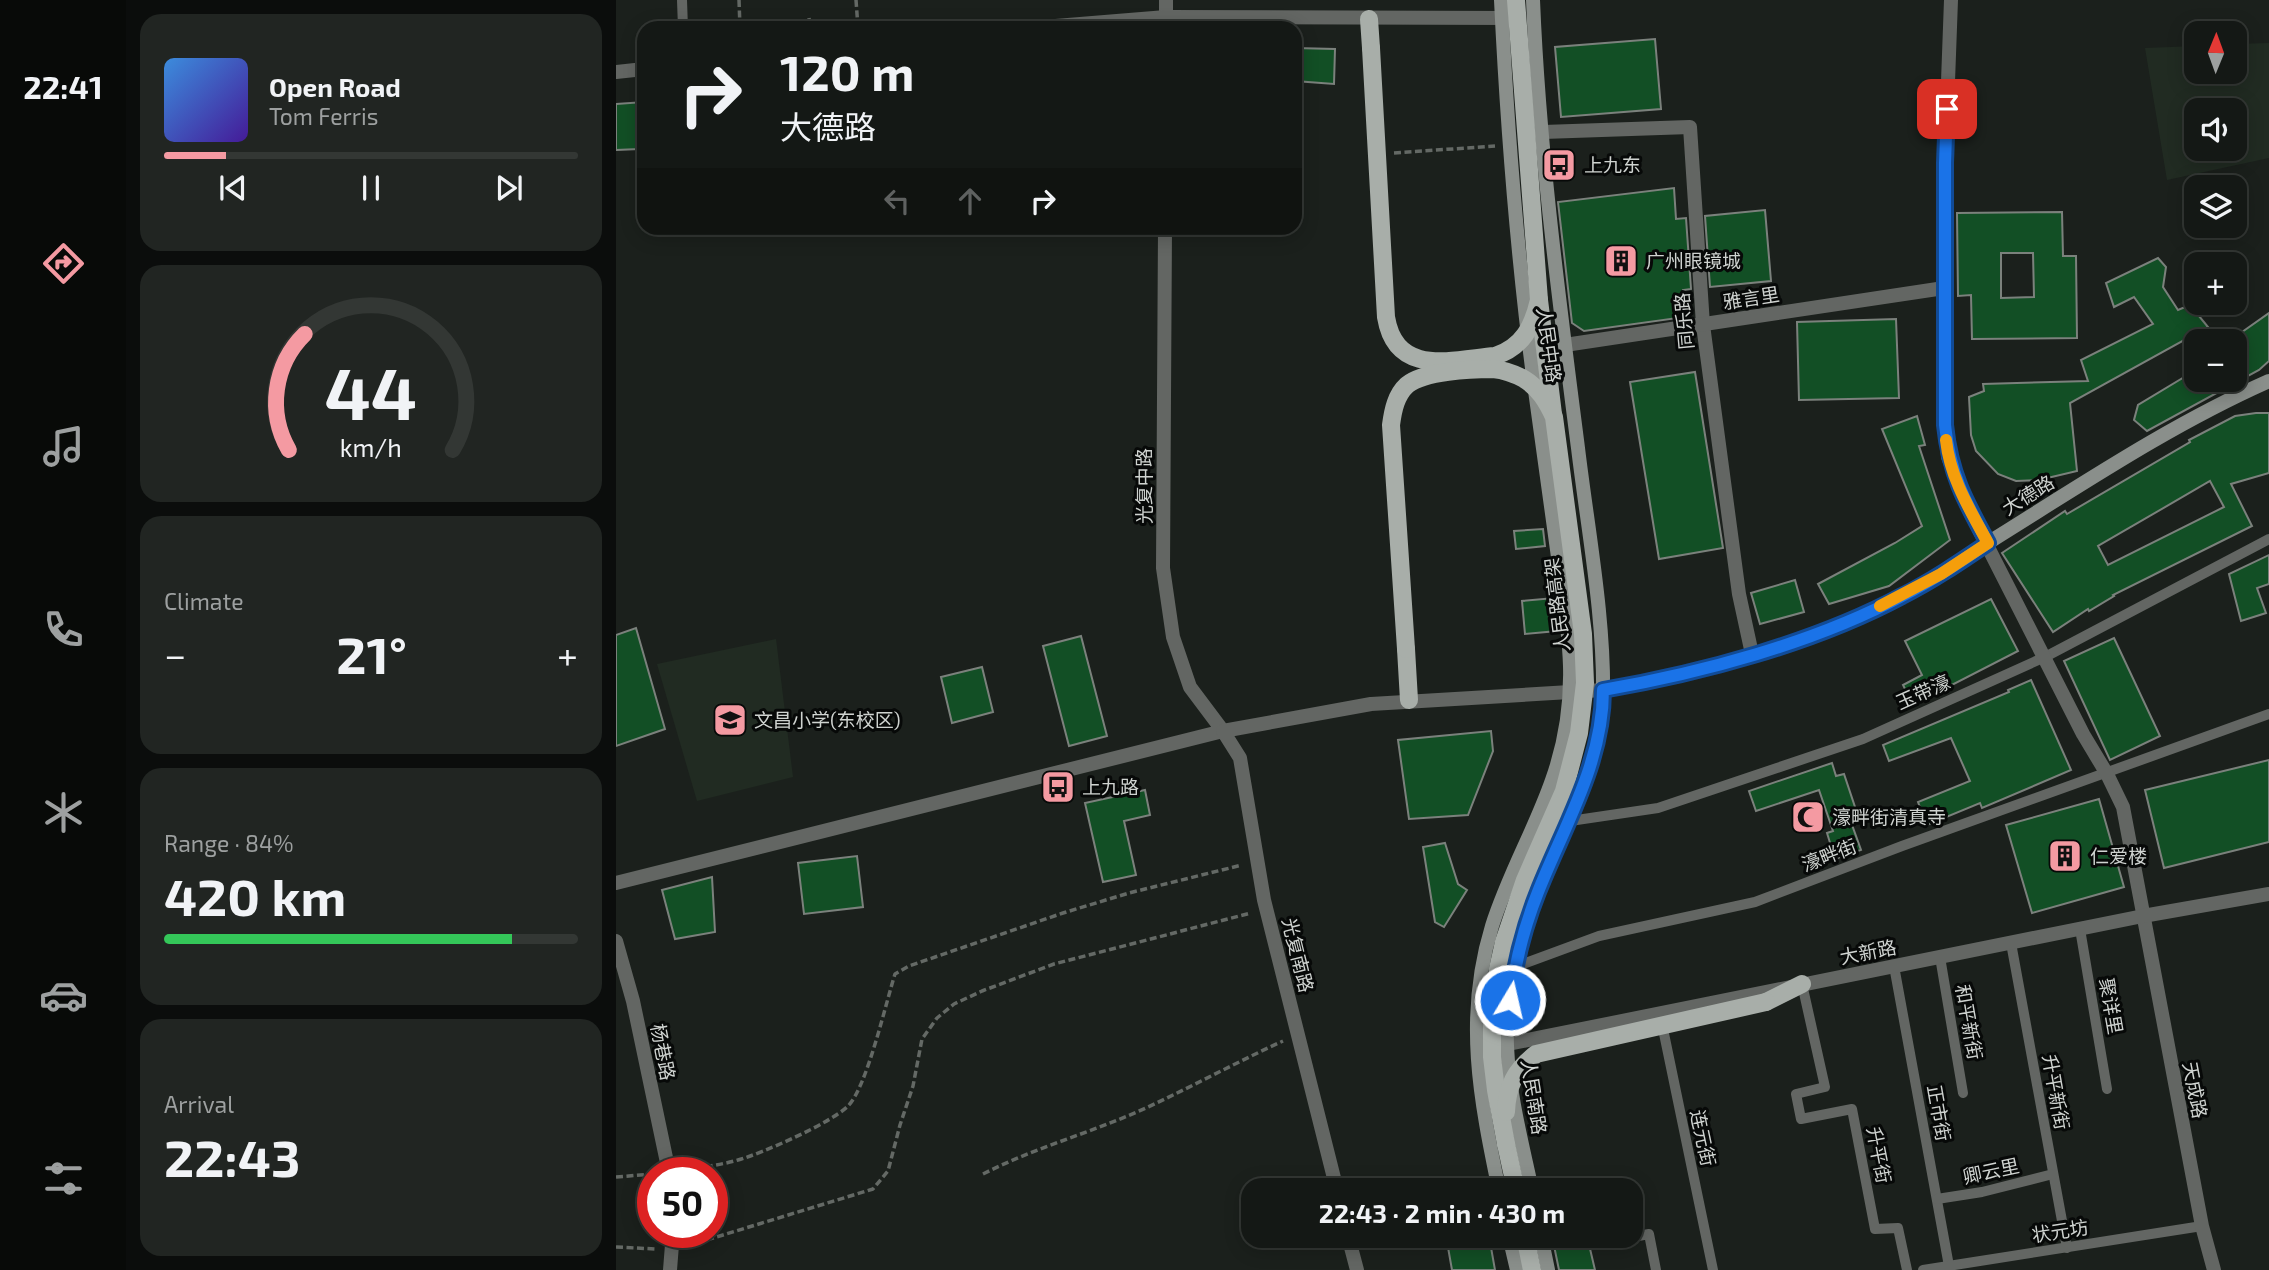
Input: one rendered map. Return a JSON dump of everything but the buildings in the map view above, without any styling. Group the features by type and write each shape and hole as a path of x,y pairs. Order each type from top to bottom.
{"main road":[{"name":"人民中路","path":"1501,0 1523,298 1568,636 1569,693"},
{"name":"人民路高架","path":"1513,1178 1492,1057 1492,1023 1498,969 1525,880 1564,791 1578,733 1585,683 1583,634 1539,300 1516,0"},
{"name":"人民中路","path":"1533,0 1564,345 1597,607 1603,690"},
{"path":"1369,19 1386,317 1391,338 1407,354 1424,361 1495,356 1514,348 1523,339 1534,318 1539,300"},
{"path":"1409,700 1391,425 1394,407 1401,391 1409,383 1431,375 1502,370 1531,384 1547,402 1554,417"},
{"name":"大德路","path":"1603,690 1675,676 1752,654 1817,632 1900,597 1941,574 2147,443 2269,381"},
{"name":"人民南路","path":"1530,1178 1507,1045 1510,1000 1521,941 1537,893 1570,821 1599,737 1603,690"},
{"path":"1497,1178 1482,1105 1476,1050 1478,994 1486,950 1503,894 1553,779 1561,750 1569,693"},
{"path":"1506,1144 1506,1110 1510,1084 1516,1072 1536,1054 1766,1002 1802,984"},
{"path":"1512,1248 1517,1270"},
{"path":"1527,1248 1532,1270"},
{"path":"1543,1248 1548,1270"}],"street":[{"path":"1166,0 1166,21"},
{"name":"天成路","path":"1951,0 1944,288 1945,425 1948,457 1966,504 2123,807 2202,1226 2214,1270"},
{"path":"1268,21 1534,18"},
{"path":"616,72 637,70"},
{"name":"同乐路","path":"1543,132 1690,127 1703,325 1739,594 1752,654"},
{"name":"光复中路","path":"1165,235 1163,568 1173,637 1190,687 1223,731"},
{"name":"雅言里","path":"1564,345 1944,288"},
{"path":"616,883 1223,731 1371,704 1603,690"},
{"name":"光复南路","path":"1223,731 1240,758 1267,910 1334,1178"},
{"name":"大新路","path":"1476,1050 2143,916 2269,894"},
{"name":"杨巷路","path":"616,941 633,1001 666,1157"},
{"path":"1351,1248 1357,1270"},
{"path":"670,1270 671,1250"}],"lane":[{"path":"682,0 682,21"},
{"name":"玉带濠","path":"1570,821 1658,808 1863,739 2045,657 2269,539"},
{"name":"濠畔街","path":"1515,967 1599,936 1755,902 2269,714"},
{"name":"聚详里","path":"2080,929 2107,1089"},
{"name":"升平新街","path":"2011,943 2067,1248"},
{"name":"和平新街","path":"1940,957 1963,1093"},
{"name":"正市街","path":"1895,966 1949,1266"},
{"name":"升平街","path":"1802,984 1825,1087 1796,1094 1801,1119 1852,1109 1875,1229 1898,1228 1907,1270"},
{"name":"连元街","path":"1660,1013 1713,1270"},
{"name":"卿云里","path":"1937,1199 1982,1192 2053,1174"},
{"name":"状元坊","path":"1923,1270 2202,1226"},
{"path":"1643,1235 1649,1234 1656,1270"}],"path":[{"path":"739,0 740,21"},
{"path":"856,0 858,21"},
{"path":"1389,154 1511,145"},
{"path":"728,1162 817,1126 848,1106 873,1052 895,974 1077,909 1257,861"},
{"path":"616,1247 671,1250 873,1189 888,1171 913,1086 922,1039 937,1018 954,1004 982,990 1054,964 1267,910"},
{"path":"983,1174 1013,1159 1146,1108 1297,1034"},
{"path":"616,1177 637,1175"}],"shaded area":[{"path":"2269,43 2269,158 2167,180 2145,48 2184,46 2184,84 2247,84 2247,44"},
{"name":"文昌小学(东校区)","path":"776,639 793,777 697,801 657,664"}],"slow traffic":[{"path":"1880,606 1941,574 1988,543 1955,479 1946,440"}],"place":[{"name":"上九东","path":"1559,165"},
{"name":"广州眼镜城","path":"1621,261"},
{"name":"文昌小学(东校区)","path":"730,720"},
{"name":"上九路","path":"1058,787"},
{"name":"濠畔街清真寺","path":"1808,817"},
{"name":"仁爱楼","path":"2065,856"}],"route":[{"path":"1510,1000 1516,961 1528,918 1570,821 1596,747 1603,690 1675,676 1771,649 1817,632 1900,597 1988,543 1966,504 1948,457 1944,359 1947,109"}]}
